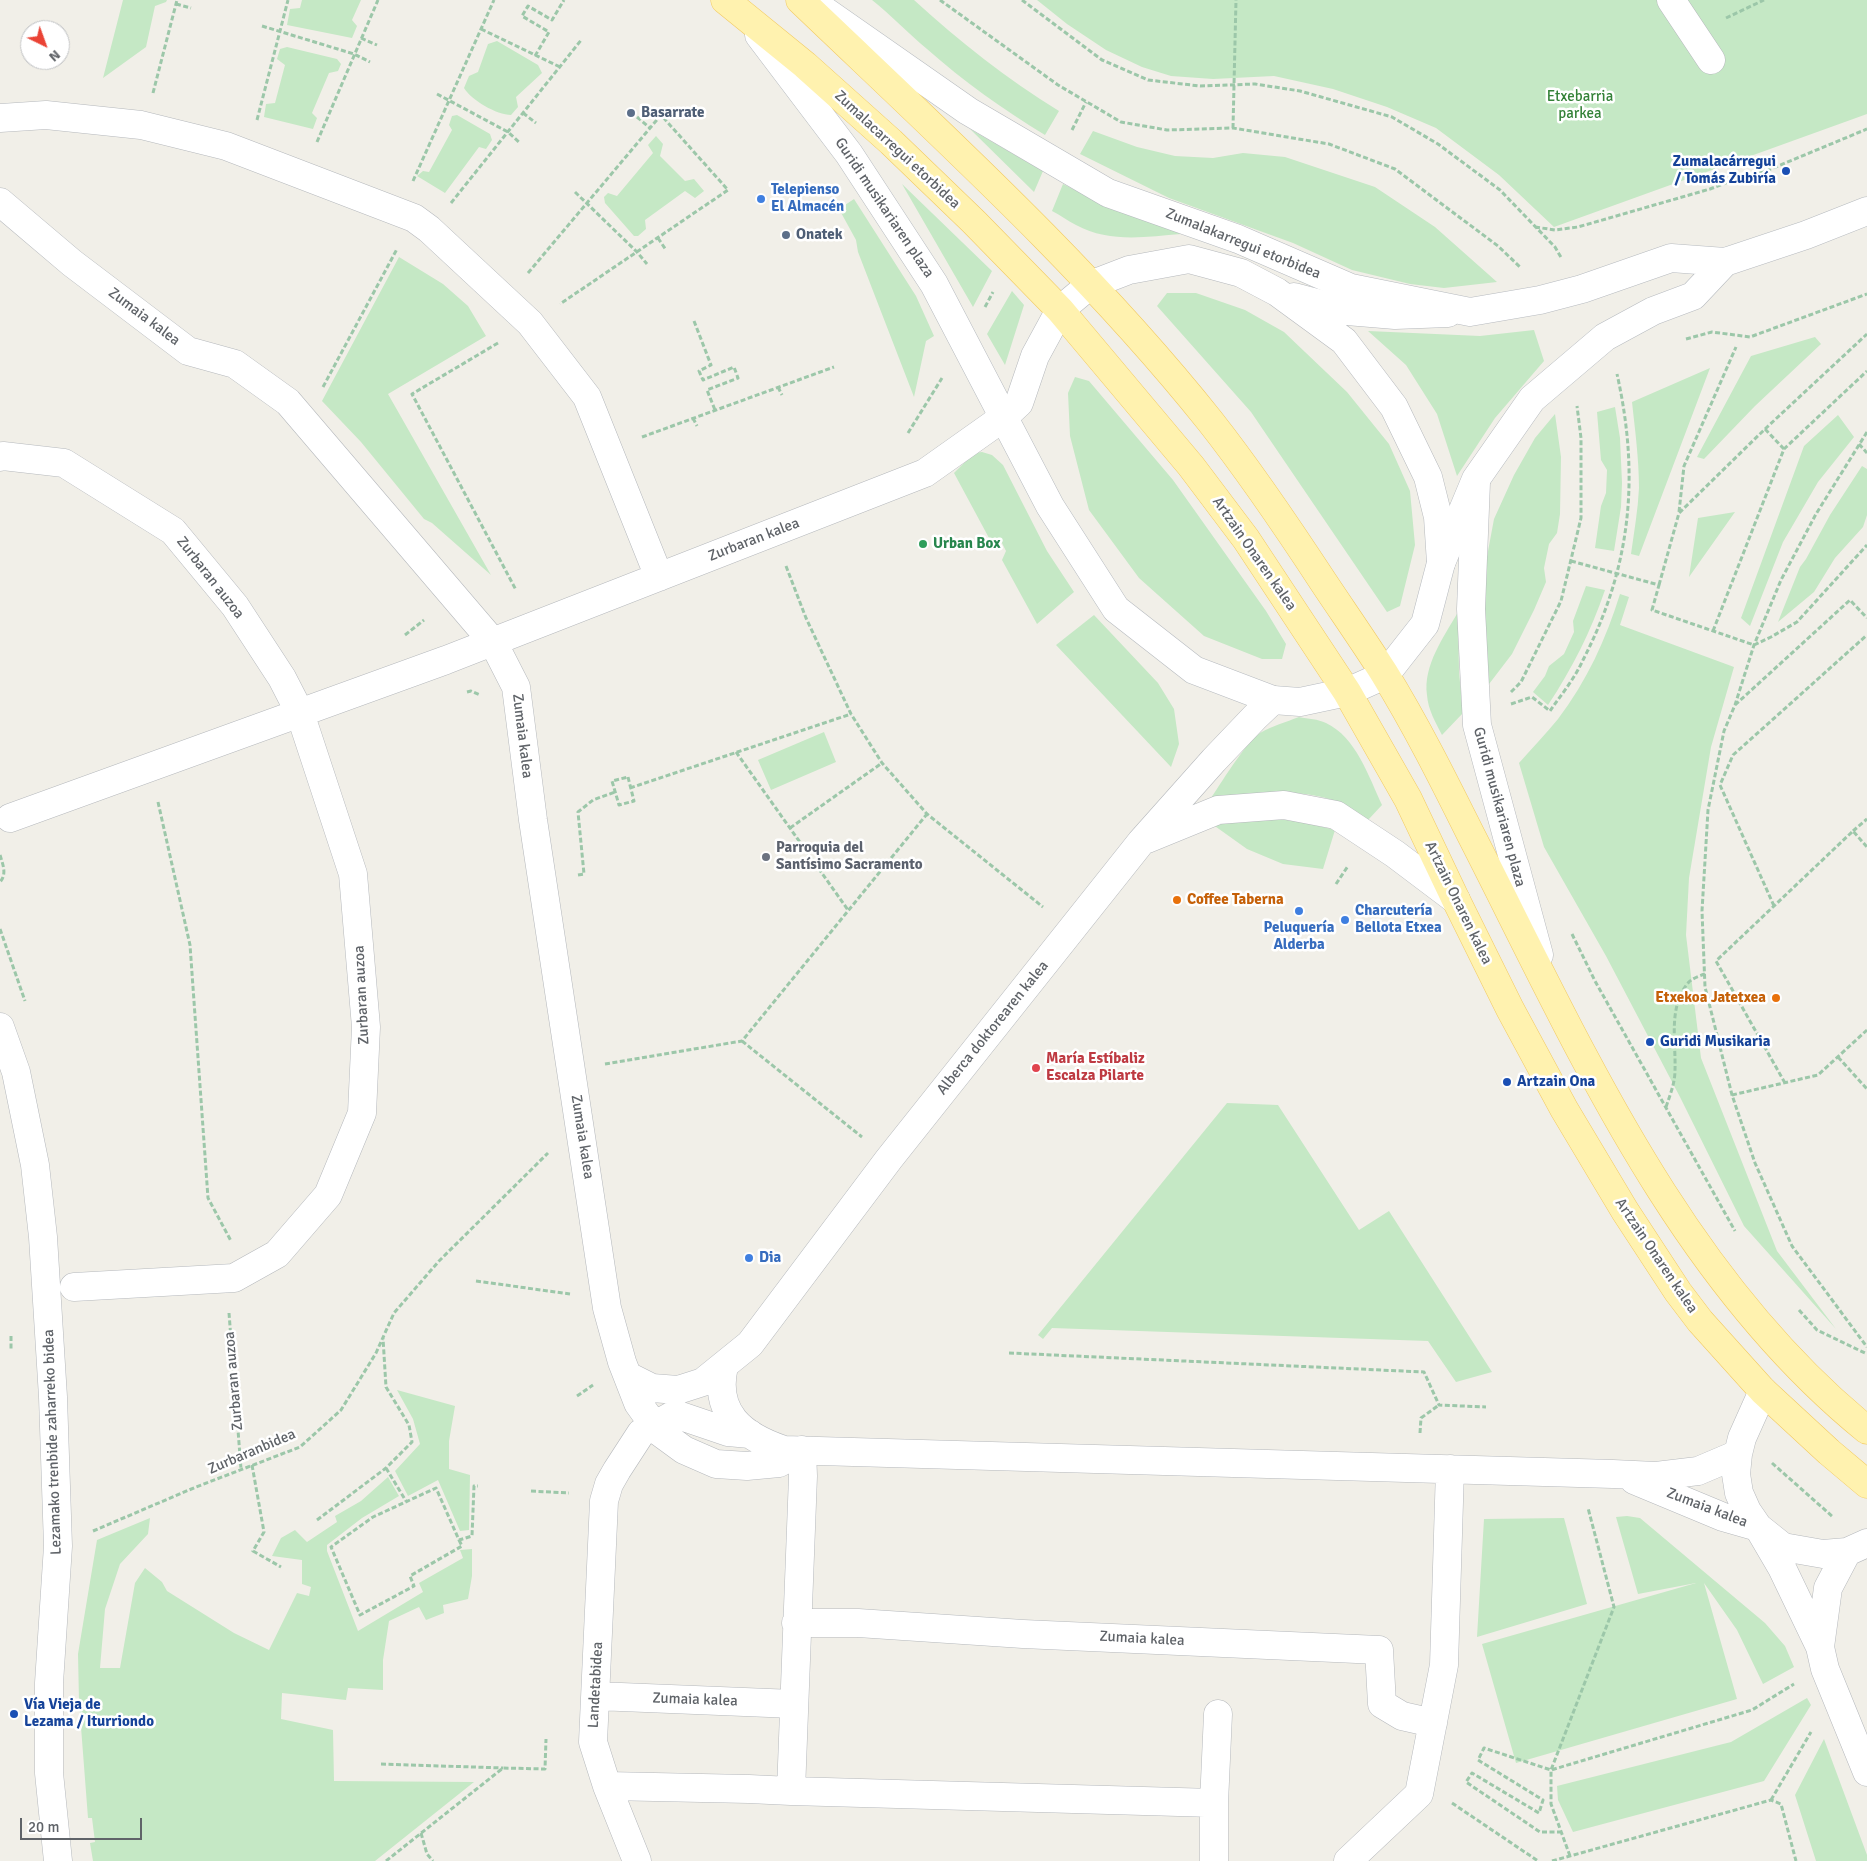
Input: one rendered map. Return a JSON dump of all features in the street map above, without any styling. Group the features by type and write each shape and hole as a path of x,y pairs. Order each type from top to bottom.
{"main road":[{"path":"800,0 980,173 1090,285 1139,338 1209,420 1272,504 1385,675 1437,768 1598,1083 1663,1194 1733,1294 1781,1350 1844,1411 1867,1430"},
{"name":"Zumalacarregui etorbidea","path":"734,7 891,142 974,222 1060,310"},
{"name":"Artzain Onaren kalea","path":"1060,310 1191,466 1235,525 1347,692 1408,798 1510,1009 1564,1109 1625,1212 1678,1292 1700,1321 1763,1390 1829,1452 1867,1484"}],"street":[{"name":"Zumalakarregui etorbidea","path":"808,0 968,111 1108,193 1238,239 1351,288 1470,312 1540,300 1582,289 1671,258 1725,262 1867,212"},
{"path":"1671,0 1711,60"},
{"name":"Guridi musikariaren plaza","path":"734,7 850,154 934,284 1050,506 1116,608 1194,670 1273,700 1300,702 1347,692 1385,675 1425,624 1441,563 1438,517 1428,477 1394,407 1344,341 1276,292 1242,273 1189,259 1129,270 1090,285 1060,310 1035,356 1019,402 1004,417"},
{"path":"0,118 46,115 141,125 226,146 414,218 530,324 587,396 660,577"},
{"name":"Zumaia kalea","path":"0,202 72,263 188,351 235,364 288,402 494,642 516,687 533,820 607,1308 622,1362 638,1402 654,1426 684,1450 716,1464 747,1466 779,1463 802,1450"},
{"name":"Zumalakarregui etorbidea","path":"1441,563 1476,479 1532,399 1605,337 1653,311 1693,296 1725,262"},
{"name":"Guridi musikariaren plaza","path":"1276,292 1347,311 1395,315 1470,312"},
{"name":"Zurbaran kalea","path":"494,642 926,473 1004,417"},
{"name":"Zurbaran auzoa","path":"0,457 64,462 173,531 235,606 282,678 300,713 353,874 366,1027 362,1113 328,1195 277,1254 234,1278 74,1287"},
{"name":"Guridi musikariaren plaza","path":"1476,479 1471,609 1477,725 1546,981"},
{"path":"10,818 494,642"},
{"name":"Alberca doktorearen kalea","path":"724,1366 750,1344 889,1159 1141,842 1214,760 1273,700"},
{"path":"1141,842 1218,810 1284,805 1336,815 1395,854 1456,900"},
{"name":"Lezamako trenbide zaharreko bidea","path":"0,1027 16,1072 35,1165 43,1237 53,1397 58,1546 49,1701 49,1774 58,1861"},
{"path":"628,1376 652,1388 678,1390 703,1382 724,1366"},
{"name":"Zumaia kalea","path":"724,1366 721,1382 728,1412 737,1424 750,1434 766,1444 784,1450 1656,1476 1698,1470 1738,1454"},
{"path":"1763,1390 1742,1438 1738,1454 1736,1474 1740,1493 1747,1511 1758,1527 1783,1547 1823,1554 1857,1548"},
{"name":"Zumaia kalea","path":"604,1501 616,1470 641,1433 675,1414 728,1432 750,1434"},
{"path":"791,1791 803,1476 802,1450"},
{"path":"1348,1861 1419,1794 1444,1665 1450,1469"},
{"name":"Zumaia kalea","path":"1613,1474 1647,1484 1723,1516 1758,1527 1782,1568 1820,1648"},
{"name":"Landetabidea","path":"604,1501 593,1742 607,1786 637,1861"},
{"path":"1857,1548 1828,1588 1820,1648 1825,1669 1867,1772"},
{"name":"Zumaia kalea","path":"796,1624 858,1623 1023,1634 1380,1650 1382,1704 1402,1716 1434,1723"},
{"name":"Zumaia kalea","path":"596,1696 794,1704"},
{"path":"1214,1861 1214,1803 1218,1714"},
{"path":"607,1786 1214,1803"}],"path":[{"path":"254,129 288,0"},
{"path":"316,143 378,0"},
{"path":"411,187 494,0"},
{"path":"534,56 549,32 522,16 528,6 552,20 564,0"},
{"path":"940,0 1058,85 1121,122 1167,130 1234,128 1329,144 1395,169 1498,246 1522,269"},
{"path":"1234,128 1236,0"},
{"path":"153,94 176,2 191,8"},
{"path":"262,26 354,54 370,62"},
{"path":"481,29 560,68"},
{"path":"361,38 377,45"},
{"path":"450,204 582,39"},
{"path":"437,94 508,132 520,143"},
{"path":"1069,136 1086,102"},
{"path":"523,113 536,123"},
{"path":"526,276 662,115 728,190 570,297"},
{"path":"637,117 650,128"},
{"path":"1535,227 1555,230 1578,227 1710,190 1731,180 1766,171 1867,129"},
{"path":"575,192 647,264"},
{"path":"658,238 666,250"},
{"path":"305,420 395,252"},
{"path":"981,314 996,288"},
{"path":"1680,341 1712,332 1750,338 1867,294"},
{"path":"694,321 711,365 700,371 703,380 734,368 738,378 707,390 715,410"},
{"path":"516,590 412,394 530,324"},
{"path":"1679,513 1765,429 1867,334"},
{"path":"1736,347 1684,466 1679,513 1652,610 1754,645 1771,638 1797,622 1867,545"},
{"path":"638,438 834,367"},
{"path":"1713,631 1784,449 1867,371"},
{"path":"908,432 943,378"},
{"path":"778,387 782,395"},
{"path":"1477,725 1521,682 1561,601 1582,518 1581,438 1576,400"},
{"path":"693,418 697,426"},
{"path":"1765,429 1784,449"},
{"path":"1867,432 1816,514 1781,580 1754,645 1735,705 1724,731 1708,810 1702,911 1706,987 1732,1095 1755,1163 1792,1246 1867,1347"},
{"path":"1860,444 1867,452"},
{"path":"1571,561 1659,585"},
{"path":"785,564 806,618 851,714 882,763 927,814 1048,910"},
{"path":"1735,705 1850,600 1867,618"},
{"path":"1774,906 1720,785 1733,755 1867,635"},
{"path":"630,788 851,714"},
{"path":"736,752 848,910"},
{"path":"790,828 882,763"},
{"path":"150,767 190,945 208,1198 247,1272"},
{"path":"628,777 634,801 619,805 615,792 612,781 628,777"},
{"path":"593,800 615,792"},
{"path":"624,1061 742,1041 927,814"},
{"path":"1785,1083 1716,960 1867,819"},
{"path":"1853,832 1867,847"},
{"path":"0,855 4,866 4,878 0,882"},
{"path":"1570,930 1595,981 1740,1237"},
{"path":"1666,1108 1673,1086 1675,1071 1673,1026 1680,996 1688,982 1705,974"},
{"path":"1732,1095 1818,1075 1867,1030"},
{"path":"742,1041 867,1141"},
{"path":"1838,1057 1867,1089"},
{"name":"Zurbaranbidea","path":"86,1534 241,1469 300,1447 341,1410 376,1353 394,1313 439,1261 554,1146"},
{"name":"Zurbaran auzoa","path":"241,1469 227,1292 247,1272"},
{"path":"476,1281 571,1294"},
{"path":"1798,1309 1817,1330 1867,1354"},
{"name":"Zurbaranbidea","path":"317,1520 386,1468 412,1442 409,1425 386,1387 383,1337"},
{"path":"1009,1353 1424,1372 1438,1405"},
{"path":"1420,1438 1421,1418 1438,1405 1486,1407"},
{"path":"1766,1458 1838,1521"},
{"path":"252,1465 264,1532 253,1552 281,1567"},
{"path":"386,1468 406,1501"},
{"path":"459,1540 472,1536 474,1486 478,1486"},
{"path":"436,1488 462,1546 410,1576 414,1586 360,1615 331,1547 373,1517 406,1501 436,1488"},
{"path":"531,1491 574,1493"},
{"path":"1570,1856 1551,1804 1551,1770 1614,1607 1588,1505"},
{"path":"1562,1832 1540,1832 1466,1782 1472,1773 1539,1813 1543,1800 1478,1760 1484,1748 1551,1770 1752,1710 1797,1682"},
{"path":"1771,1800 1815,1724"},
{"path":"380,1764 545,1769 546,1739"},
{"path":"386,1861 504,1768"},
{"path":"1552,1861 1771,1800 1781,1804 1796,1861"},
{"path":"1449,1801 1538,1861"},
{"path":"1542,1803 1551,1804"},
{"path":"421,1833 427,1854 433,1861"}],"green space":[{"path":"123,0 167,0 155,6 146,47 103,78"},
{"path":"302,0 361,0 352,20 357,26 352,38 287,25 290,9 300,8"},
{"path":"872,0 914,0 984,59 1059,111 1045,135 969,84"},
{"name":"Etxebarria parkea","path":"1037,0 1867,0 1867,114 1554,227 1499,175 1436,128 1387,107 1333,89 1274,76 1213,79 1171,76 1142,67 1106,50 1067,24"},
{"path":"497,41 538,65 542,73 516,97 518,107 511,115 485,106 467,93 464,88 469,76 478,72 488,44"},
{"path":"287,47 337,59 341,64 338,71 329,73 312,113 317,118 313,129 264,117 266,104 275,103 285,65 277,59 280,49"},
{"path":"457,115 490,134 492,140 486,149 479,147 445,193 417,176 423,171 429,172 452,130 449,125 452,116"},
{"path":"970,129 1043,171 1034,192"},
{"path":"1093,131 1137,147 1175,156 1213,158 1243,153 1285,157 1375,187 1435,227 1497,282 1444,288 1410,284 1352,270 1293,243 1169,198 1080,154"},
{"path":"656,136 663,144 660,156 685,181 694,179 704,191 695,198 685,191 645,220 646,229 638,236 634,236 605,203 604,197 608,193 617,196 653,153 648,145"},
{"path":"902,184 992,271 973,307"},
{"path":"1063,184 1096,200 1181,234 1114,237 1089,231 1052,211"},
{"path":"854,199 916,296 934,336 926,341 914,397 858,252 856,240 839,209"},
{"path":"399,257 443,284 468,306 486,336 388,394 491,575 432,523 424,519 361,442 322,401"},
{"path":"1012,291 1024,305 1005,365 987,334"},
{"path":"1167,293 1196,293 1245,310 1284,332 1347,392 1389,444 1410,491 1415,545 1400,606 1387,612 1251,412 1157,306"},
{"path":"1534,330 1544,361 1495,418 1457,476 1437,414 1406,365 1368,331 1480,336"},
{"path":"1815,337 1821,344 1755,406 1704,459 1697,457 1751,356"},
{"path":"1710,368 1639,556 1631,554 1639,488 1638,455 1632,402"},
{"path":"1075,377 1089,381 1173,480 1266,611 1286,644 1282,659 1262,659 1204,636 1139,578 1089,510 1070,436 1068,393"},
{"path":"1615,407 1620,438 1622,483 1621,507 1614,551 1595,548 1601,506 1606,493 1607,470 1601,460 1597,412"},
{"path":"1555,414 1561,457 1560,514 1557,533 1549,544 1544,568 1546,582 1512,654 1486,688 1483,578 1494,519 1514,475 1535,438"},
{"path":"1838,415 1854,437 1818,482 1783,542 1750,626 1741,618 1804,446"},
{"path":"982,452 992,455 1003,465 1047,551 1074,592 1037,624 1002,560 1006,551 1001,541 989,538 954,473 974,453"},
{"path":"1862,466 1867,469 1867,515 1863,527 1835,558 1814,592 1778,622 1800,567 1830,515"},
{"path":"1735,512 1689,577 1698,518"},
{"path":"1586,586 1605,590 1594,620 1580,649 1548,705 1533,692 1545,676 1549,666 1564,654 1574,632 1573,621"},
{"path":"1620,594 1629,597 1620,625 1734,667 1711,747 1689,878 1686,935 1701,1058 1777,1251 1836,1329 1744,1226 1680,1097 1606,956 1544,847 1519,763 1558,719 1587,675 1602,643"},
{"path":"1458,612 1459,672 1463,713 1442,735 1429,706 1427,695 1428,673 1441,641"},
{"path":"1094,615 1158,683 1174,709 1179,744 1171,767 1056,645"},
{"path":"1299,717 1326,723 1346,738 1353,748 1366,770 1382,805 1368,820 1338,802 1306,794 1274,793 1209,801 1240,755 1254,738 1269,728"},
{"path":"824,732 836,762 771,790 758,760"},
{"path":"1262,818 1299,821 1335,830 1323,869 1283,864 1247,849 1212,824"},
{"path":"1227,1103 1278,1105 1359,1230 1389,1211 1492,1372 1456,1382 1428,1341 1052,1328 1043,1339 1038,1335"},
{"path":"397,1390 455,1406 449,1441 449,1469 470,1475 469,1530 460,1531 438,1480 408,1496 395,1471 420,1444 413,1419"},
{"path":"388,1477 399,1496 362,1518 327,1545 327,1551 358,1631 423,1592 419,1583 463,1558 460,1550 472,1549 472,1576 468,1599 443,1605 444,1613 426,1620 419,1607 389,1621 383,1660 383,1690 348,1688 346,1700 282,1693 281,1719 333,1730 334,1781 474,1782 375,1861 93,1861 90,1843 95,1842 92,1818 88,1818 79,1701 78,1654 97,1540 150,1518 148,1534 120,1564 105,1609 100,1668 120,1668 135,1583 145,1568 162,1582 167,1591 234,1633 269,1650 297,1593 309,1596 311,1587 302,1584 302,1560 272,1556 281,1538 295,1530 307,1542 337,1522 335,1516 361,1501"},
{"path":"1616,1517 1640,1518 1765,1623 1785,1646 1794,1667 1763,1684 1737,1630 1704,1583 1737,1699 1516,1763 1482,1644 1696,1583 1638,1594"},
{"path":"1564,1518 1587,1604 1477,1637 1484,1519"},
{"path":"1807,1698 1811,1705 1764,1781 1573,1832 1558,1800 1557,1786 1731,1742"},
{"path":"1824,1739 1867,1855 1867,1861 1816,1861 1795,1795"}],"place":[{"name":"Basarrate","path":"631,113"},
{"name":"Zumalacárregui / Tomás Zubiría","path":"1786,171"},
{"name":"Telepienso El Almacén","path":"761,199"},
{"name":"Onatek","path":"786,235"},
{"name":"Urban Box","path":"923,544"},
{"name":"Parroquia del Santísimo Sacramento","path":"766,857"},
{"name":"Coffee Taberna","path":"1177,900"},
{"name":"Peluquería Alderba","path":"1299,911"},
{"name":"Charcutería Bellota Etxea","path":"1345,920"},
{"name":"Etxekoa Jatetxea","path":"1776,998"},
{"name":"Guridi Musikaria","path":"1650,1042"},
{"name":"María Estíbaliz Escalza Pilarte","path":"1036,1068"},
{"name":"Artzain Ona","path":"1507,1082"},
{"name":"Dia","path":"749,1258"},
{"name":"Vía Vieja de Lezama / Iturriondo","path":"14,1714"}]}
